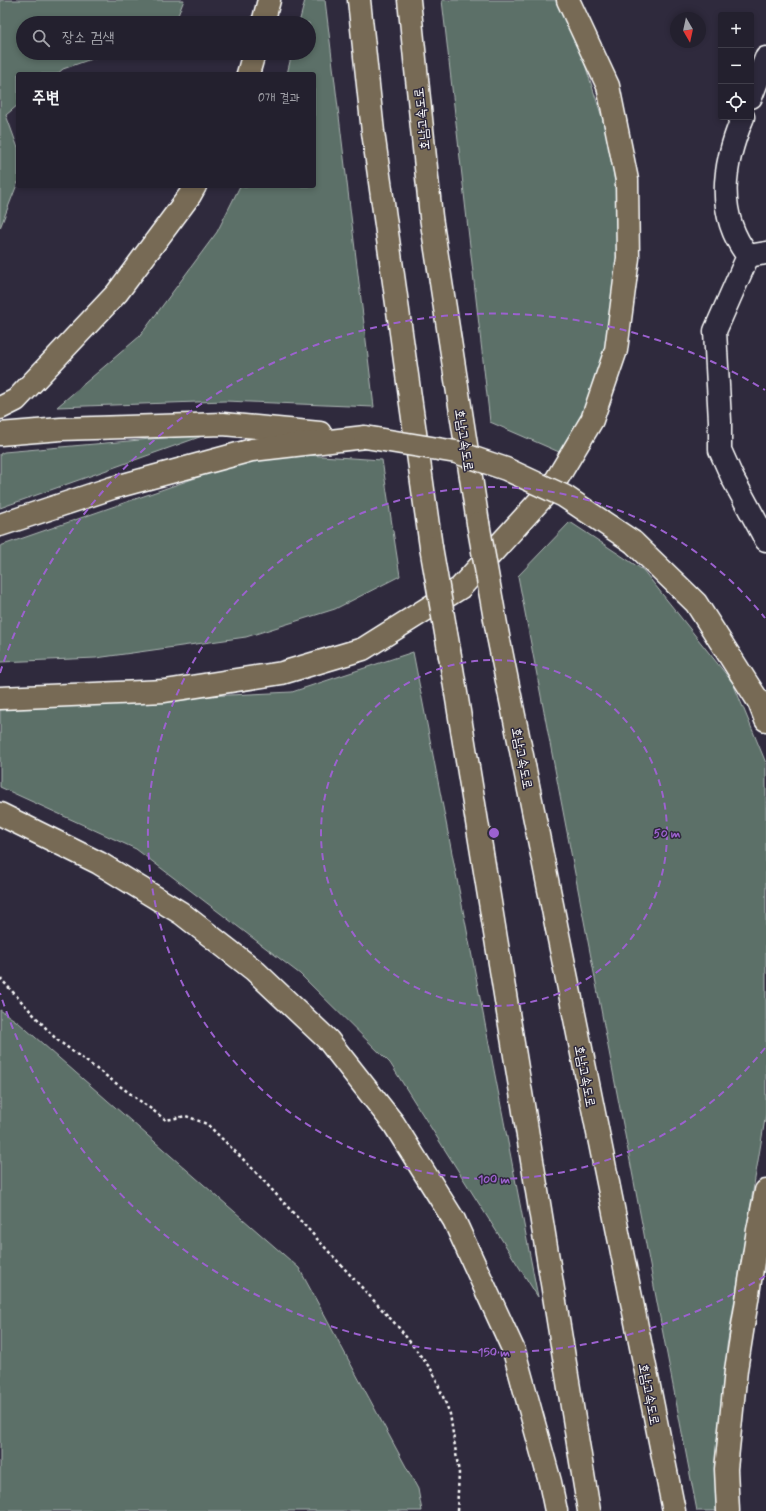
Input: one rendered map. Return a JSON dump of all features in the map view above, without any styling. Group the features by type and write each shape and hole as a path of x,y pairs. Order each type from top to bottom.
{"highway":[{"path":"265,16 269,0"},
{"path":"360,0 373,132 431,548 450,656 589,1511"},
{"name":"호남고속도로","path":"409,0 431,217 478,523 498,636 674,1511"},
{"path":"0,698 165,690 282,673 363,649 460,588 552,487 592,420 616,350 628,258 627,180 608,86 568,0"},
{"path":"249,72 252,60"},
{"path":"0,408 16,400 117,294 194,188"},
{"path":"0,434 61,429 223,424 365,437 456,452 506,469 564,496 633,542 696,603 759,702 766,720"},
{"path":"0,525 112,488 252,450 365,437"},
{"path":"0,814 99,862 181,913 254,970 328,1040 394,1124 454,1220 514,1351 550,1482 556,1511"},
{"path":"728,1511 726,1469 736,1370 758,1230 766,1191"}],"lane":[{"path":"754,89 766,58"},
{"path":"741,120 725,175 725,201 731,226 742,248 757,255 715,330 720,421 720,450 733,479 766,540"}],"path":[{"path":"0,978 56,1039 166,1120 186,1116 208,1124 250,1166 400,1329 433,1372 450,1414 459,1473 457,1511"}],"green space":[{"path":"0,0 184,0 178,16 16,16 16,60 88,60 63,69 59,72 16,72 16,107 6,115 16,142 16,187 0,228"},
{"path":"305,0 325,0 374,407 225,401 57,407 140,336 217,232 239,188 316,188 316,72 287,72 290,60 316,60 316,16 301,16"},
{"path":"442,0 562,0 567,9 611,145 622,255 612,360 566,455 490,422"},
{"path":"208,434 0,508 0,454 4,452"},
{"path":"290,454 382,460 400,576 335,609 246,637 96,658 0,662 0,546 230,466"},
{"path":"570,522 643,570 733,683 766,763 766,1113 727,1346 719,1511 697,1511 518,576"},
{"path":"413,652 538,1297 390,1063 300,974 136,849 0,787 0,706 292,692"},
{"path":"0,1010 19,1023 299,1268 418,1489 422,1511 0,1511"}]}
